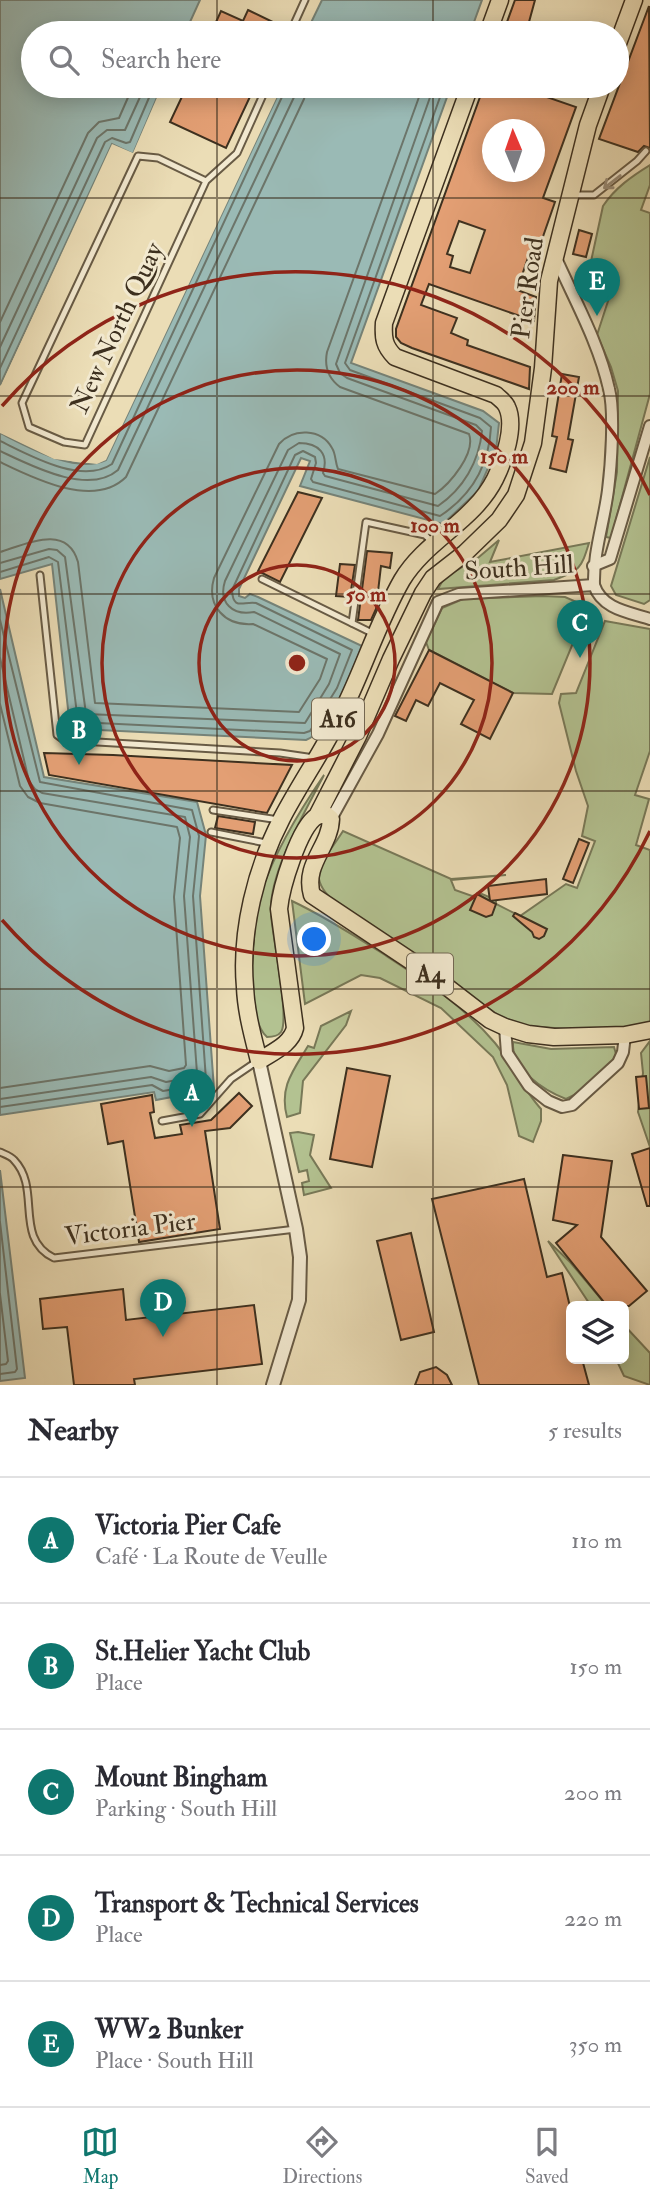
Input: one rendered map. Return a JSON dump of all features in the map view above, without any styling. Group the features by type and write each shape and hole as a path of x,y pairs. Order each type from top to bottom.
{"main road":[{"path":"492,21 500,0"},
{"path":"626,21 634,0"},
{"name":"A16","path":"259,1061 245,987 248,918 263,863 281,820 344,708 402,580 433,544 461,521 488,491 501,464 509,432 508,408 496,395 394,357 386,348 383,336 384,323 466,98"},
{"name":"Pier Road","path":"324,817 391,659 423,593 433,578 465,554 499,520 516,495 533,443 543,368 547,293 588,125 598,98"},
{"path":"259,1061 293,1036 295,1028 279,909 280,890 312,819 324,817"},
{"name":"A4","path":"324,817 331,828 309,875 312,895 429,973 491,1020 528,1034 554,1037 625,1035 650,1030"}],"street":[{"name":"South Hill","path":"555,256 593,342 610,391 608,490 593,566 594,585 598,595 617,609 650,619"},
{"path":"593,566 610,559 650,426"},
{"name":"South Hill","path":"324,817 377,734 438,602 459,594 594,585"},
{"path":"505,1027 507,1053 529,1086 548,1101 562,1107 572,1105 618,1063 623,1052 625,1035"},
{"path":"259,1061 300,1257 299,1300 273,1385"}],"lane":[{"path":"295,21 305,0"},
{"name":"New North Quay","path":"206,181 158,158 138,156 22,403 29,427 64,442 85,445 206,181 237,153 262,98"},
{"path":"570,195 594,195 646,151"},
{"path":"352,623 366,522 425,535 433,544"},
{"path":"40,575 57,735 64,740 280,753 314,758"},
{"path":"262,579 376,635"},
{"path":"213,810 281,820"},
{"path":"211,832 271,844"},
{"path":"162,1121 200,1114 231,1079 259,1061"},
{"name":"Victoria Pier","path":"0,1152 14,1159 25,1177 32,1238 42,1252 54,1258 296,1228"}],"green space":[{"path":"650,165 650,185 641,210 650,213 650,394 611,538 606,537 617,472 618,391 597,335 610,295 590,266 603,206 624,183"},
{"path":"650,457 650,600 644,604 616,595 611,586"},
{"path":"499,540 490,562 589,543 578,568 554,580 438,589 444,578 479,557"},
{"path":"565,597 586,606 552,694 513,693 429,650 426,642 442,608 463,599"},
{"path":"605,621 650,629 650,751 635,795 649,799 636,845 650,850 650,1023 621,1029 527,1026 501,1017 335,902 320,884 320,867 343,831 451,879 506,875 451,880 455,890 472,896 482,894 520,916 566,884 577,888 595,841 582,836 588,806 559,703 561,694 576,693"},
{"path":"324,775 289,843 275,881 271,914 282,995 283,1024 280,1033 267,1037 260,1026 252,989 253,943 259,903 281,845"},
{"path":"292,901 339,926 415,975 457,1006 483,1030 541,1109 541,1121 533,1142 519,1136 507,1085 493,1057 441,1008 380,978 361,975 305,1004"},
{"path":"351,1011 346,1025 303,1081 300,1113 287,1117 286,1088 297,1063 308,1046 314,1048 321,1026"},
{"path":"650,1041 650,1147 638,1112 643,1073 641,1053"},
{"path":"513,1042 551,1049 614,1047 616,1054 608,1068 595,1080 566,1099 539,1084 523,1070 517,1061"},
{"path":"290,1133 314,1135 310,1155 331,1188 304,1195 302,1183 309,1181 307,1170 299,1172"},
{"path":"548,1241 603,1301 588,1301"},
{"path":"629,1330 650,1353 650,1385 624,1376 618,1364 629,1364"}],"water":[{"path":"0,0 200,0 190,21 21,21 21,98 157,98 133,154 112,144 0,385"},
{"path":"322,0 482,0 474,21 312,21"},
{"path":"276,98 447,98 351,363 483,411 499,423 496,450 478,491 443,524 300,486 310,461 301,458 239,589 239,596 245,598 250,594 258,597 362,646 339,699 315,735 306,740 70,727 52,564 0,579 0,433 66,461 80,464 106,460"},
{"path":"0,589 44,777 197,802 206,835 200,896 214,1089 156,1100 154,1092 0,1115"},
{"path":"0,1170 25,1378 0,1381"}],"pier":[{"path":"157,98 160,98 135,156 113,149 0,388 112,144 133,153"},
{"path":"272,98 276,98 106,460 97,464 54,459 0,433 0,430 55,455 96,461 103,458"}],"building":[{"path":"515,0 535,0 529,21 507,21"},
{"path":"649,6 650,148 644,146 638,152 599,139 614,98 629,98 629,59"},
{"path":"248,10 271,21 243,21"},
{"path":"221,11 243,21 216,21"},
{"path":"181,98 249,98 226,148 170,122"},
{"path":"480,98 550,98 576,107 543,198 555,202 539,248 532,246 517,290 536,297 534,321 429,284 421,305 457,318 451,333 468,340 467,345 530,367 529,389 401,343 396,337 396,329","holes":["459,221 485,230 470,273 450,267 453,256 447,254"]},
{"path":"579,230 592,234 586,257 573,254"},
{"path":"562,374 579,377 568,439 573,440 566,472 550,468 557,437 552,436"},
{"path":"298,492 322,498 280,582 258,571"},
{"path":"367,551 392,553 390,568 381,566 376,609 371,620 358,620"},
{"path":"340,564 355,565 350,597 336,596"},
{"path":"429,650 513,693 490,739 461,724 474,700 440,683 428,706 416,700 406,721 395,716"},
{"path":"44,753 292,765 267,813 49,775"},
{"path":"218,816 255,822 253,834 215,828"},
{"path":"579,839 589,843 573,883 563,879"},
{"path":"546,879 547,894 490,901 488,886"},
{"path":"477,894 496,904 492,915 486,917 470,910"},
{"path":"515,913 547,929 544,936 539,939 534,937 532,932 513,916"},
{"path":"347,1068 390,1076 372,1167 330,1159"},
{"path":"646,1076 649,1108 639,1109 636,1077"},
{"path":"239,1093 252,1106 230,1128 205,1131 220,1229 139,1242 123,1141 108,1144 101,1104 152,1095 154,1112 150,1113 155,1138 182,1134 180,1125 211,1120"},
{"path":"650,1148 650,1206 647,1206 632,1154"},
{"path":"563,1155 612,1161 601,1237 647,1291 629,1306 629,1301 603,1301 556,1243 577,1225 553,1220"},
{"path":"524,1179 547,1277 562,1273 569,1301 566,1301 566,1364 583,1364 589,1385 479,1385 432,1199"},
{"path":"411,1233 434,1332 401,1340 377,1241"},
{"path":"123,1289 126,1320 254,1305 262,1364 134,1379 135,1385 74,1385 67,1327 43,1329 40,1299"},
{"path":"436,1367 447,1375 452,1385 415,1385 420,1372"}],"place":[{"name":"WW2 Bunker","path":"597,316"},
{"name":"Mount Bingham","path":"580,658"},
{"name":"St.Helier Yacht Club","path":"79,765"},
{"name":"Victoria Pier Cafe","path":"192,1127"},
{"name":"Transport & Technical Services","path":"163,1337"}]}
